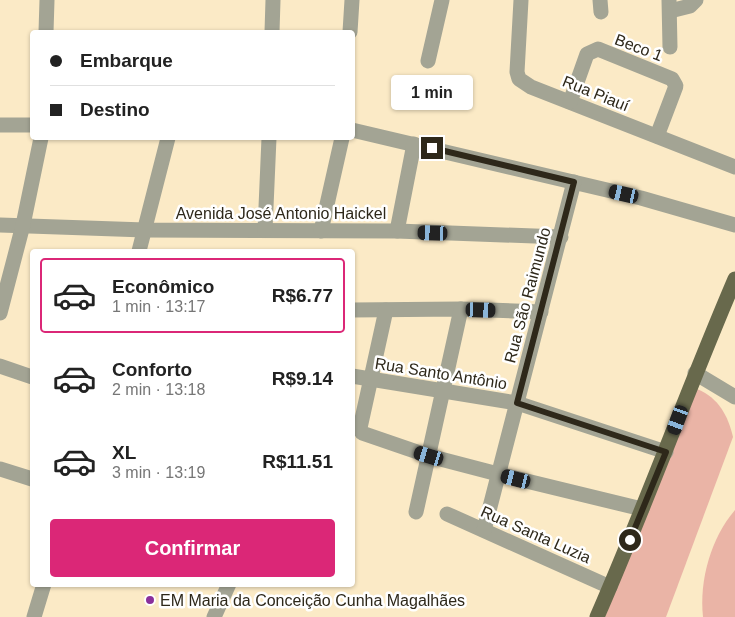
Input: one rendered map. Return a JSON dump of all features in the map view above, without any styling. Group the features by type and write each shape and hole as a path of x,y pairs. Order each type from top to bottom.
{"main road":[{"path":"597,617 666,452 695,373 735,279"}],"street":[{"path":"46,30 47,0"},
{"path":"272,30 273,0"},
{"path":"350,30 352,0"},
{"path":"428,61 442,0"},
{"name":"Rua Piauí","path":"521,0 517,72 519,79 531,87 735,167"},
{"path":"670,47 670,5 690,6 696,0"},
{"name":"Beco 1","path":"570,102 589,52 598,50 675,81 676,86 657,136"},
{"path":"0,125 30,125"},
{"path":"355,131 641,198 735,225"},
{"path":"0,313 23,225 41,140"},
{"path":"140,249 168,140"},
{"path":"265,230 269,140"},
{"path":"321,231 342,140"},
{"path":"397,231 414,144"},
{"name":"Rua São Raimundo","path":"484,530 574,182"},
{"name":"Avenida José Antonio Haickel","path":"0,225 145,230 397,231 561,237"},
{"path":"355,310 462,309 541,312"},
{"path":"416,512 462,309"},
{"path":"386,310 360,428 362,433 429,456 642,508"},
{"path":"0,366 30,376"},
{"path":"695,373 735,397"},
{"name":"Rua Santo Antônio","path":"355,377 517,403 666,452"},
{"path":"0,469 30,478"},
{"name":"Rua Santa Luzia","path":"447,514 610,587"},
{"path":"34,617 43,587"},
{"path":"214,617 228,587"}],"shaded area":[{"path":"697,389 711,397 721,408 733,437 666,617 605,617"},
{"path":"735,510 735,617 703,617 703,589 708,560 719,533"}],"place":[{"name":"EM Maria da Conceição Cunha Magalhães","path":"150,600"}],"route":[{"path":"432,148 574,182 517,403 666,452 630,540"}]}
